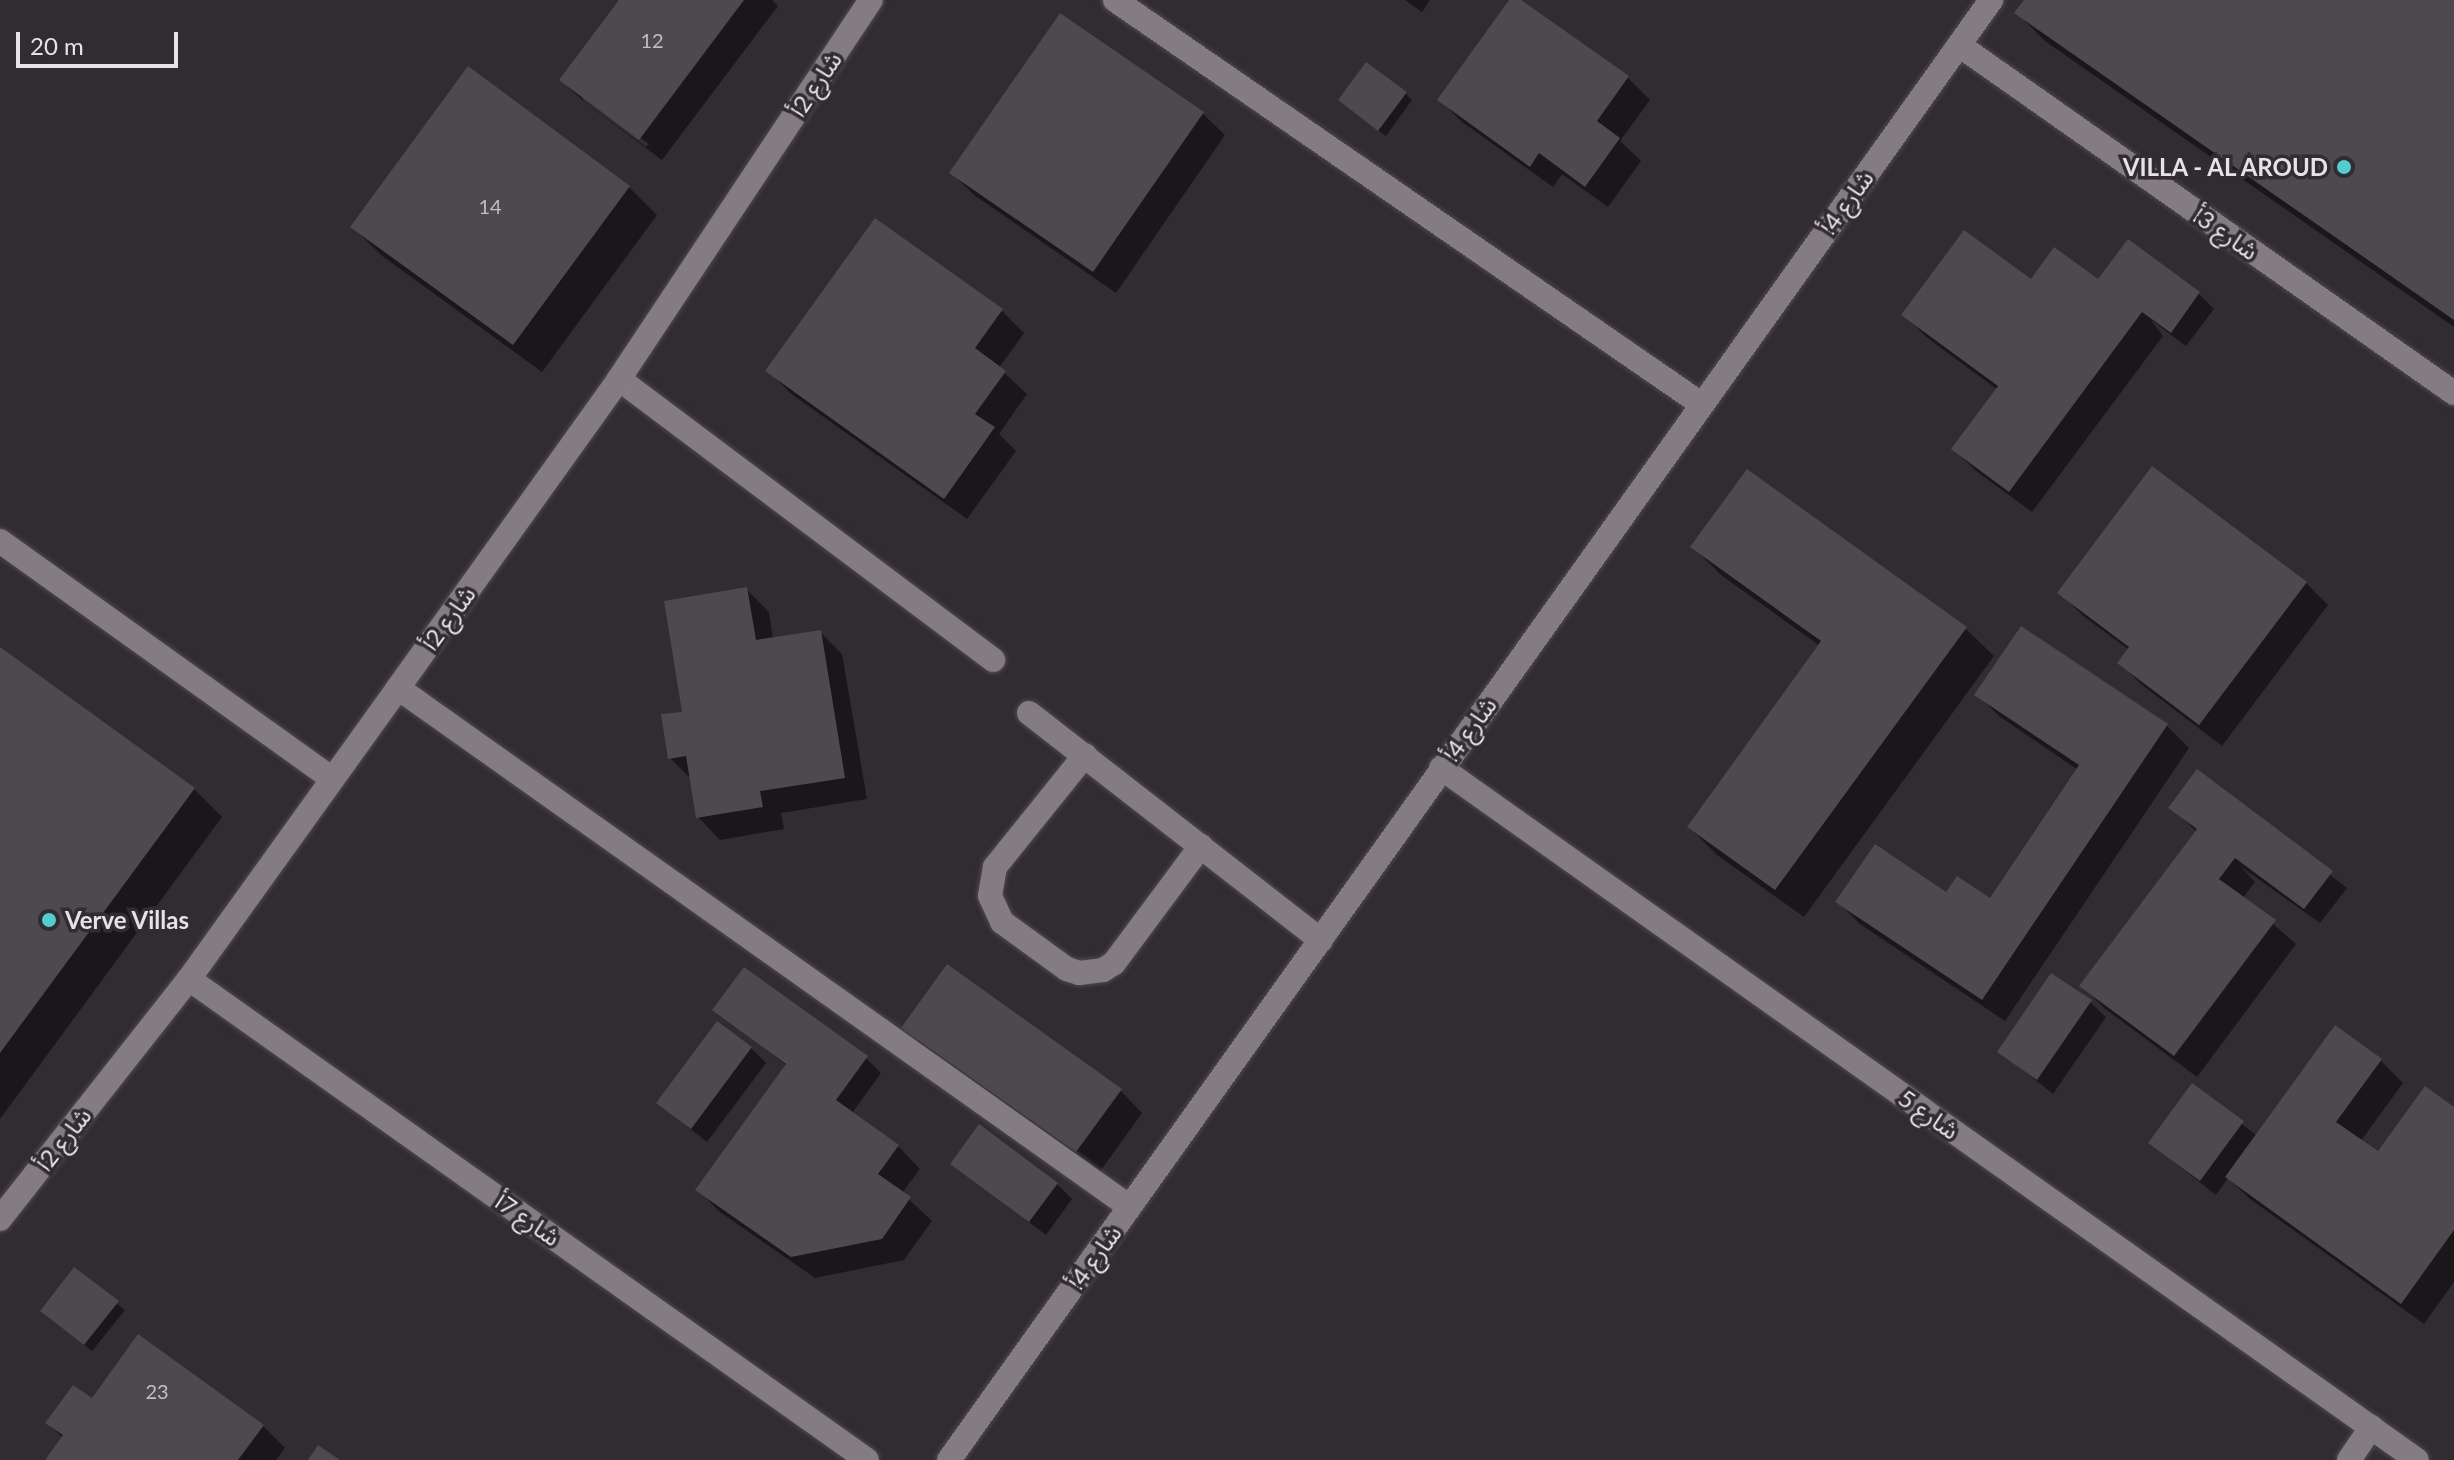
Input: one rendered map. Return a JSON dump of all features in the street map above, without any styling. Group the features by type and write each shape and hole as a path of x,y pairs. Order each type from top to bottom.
{"street":[{"name":"شارع 2أ","path":"0,1219 189,979 619,379 871,0"},
{"path":"1115,0 1701,404"},
{"name":"شارع 4أ","path":"949,1460 1991,0"},
{"name":"شارع 3أ","path":"1959,45 2454,393"},
{"path":"619,379 993,660"},
{"path":"0,541 332,779"},
{"path":"398,688 1130,1207"},
{"path":"1029,713 1321,940"},
{"path":"1085,755 995,867 990,896 1002,922 1067,969 1079,973 1103,970 1114,963 1201,846"},
{"name":"شارع 5","path":"1441,768 2417,1460"},
{"name":"شارع 7أ","path":"189,979 867,1460"},
{"path":"2349,1460 2371,1427"}],"building":[{"path":"619,0 744,0 639,140 559,80"},
{"path":"1509,0 1521,0 1629,76 1597,121 1620,138 1585,187 1539,153 1530,167 1437,100"},
{"name":"VILLA - AL AROUD","path":"2024,0 2454,0 2454,320 2014,13"},
{"path":"1060,13 1204,112 1093,272 949,173"},
{"path":"1366,62 1407,92 1378,131 1338,100"},
{"path":"468,66 630,186 513,345 350,227"},
{"path":"875,218 1003,309 975,348 1006,371 975,414 995,427 944,499 765,371"},
{"path":"1964,230 2031,279 2054,247 2098,279 2128,239 2200,292 2171,333 2142,312 2009,492 1951,449 1998,386 1901,315"},
{"path":"2152,466 2307,582 2199,725 2117,663 2129,647 2057,593"},
{"path":"1747,469 1967,627 1775,890 1687,827 1821,641 1690,547"},
{"path":"747,587 756,640 821,630 845,778 760,791 763,807 696,818 686,756 668,759 661,714 682,712 664,601"},
{"path":"2021,626 2168,724 1982,1000 1835,902 1875,844 1946,892 1957,876 1990,898 2079,765 1974,695"},
{"name":"Verve Villas","path":"0,647 195,788 0,1053"},
{"path":"2197,769 2333,871 2304,909 2235,858 2219,879 2276,920 2174,1056 2079,986 2197,829 2168,808"},
{"path":"947,964 1122,1089 1076,1152 901,1028"},
{"path":"744,967 868,1056 836,1100 899,1145 878,1174 911,1197 882,1239 791,1257 695,1190 786,1064 712,1010"},
{"path":"2051,973 2092,1000 2037,1080 1997,1052"},
{"path":"717,1021 752,1047 691,1129 656,1103"},
{"path":"2335,1025 2382,1059 2336,1122 2378,1151 2425,1086 2454,1107 2454,1230 2401,1304 2225,1177"},
{"path":"2192,1083 2244,1121 2200,1181 2148,1143"},
{"path":"979,1124 1058,1183 1029,1222 950,1164"},
{"path":"74,1267 119,1301 84,1345 40,1311"},
{"path":"138,1334 264,1425 238,1460 45,1460 63,1435 45,1423 73,1385 92,1398"},
{"path":"318,1445 340,1460 308,1460"}],"place":[{"name":"VILLA - AL AROUD","path":"2344,167"},
{"name":"Verve Villas","path":"49,920"}]}
